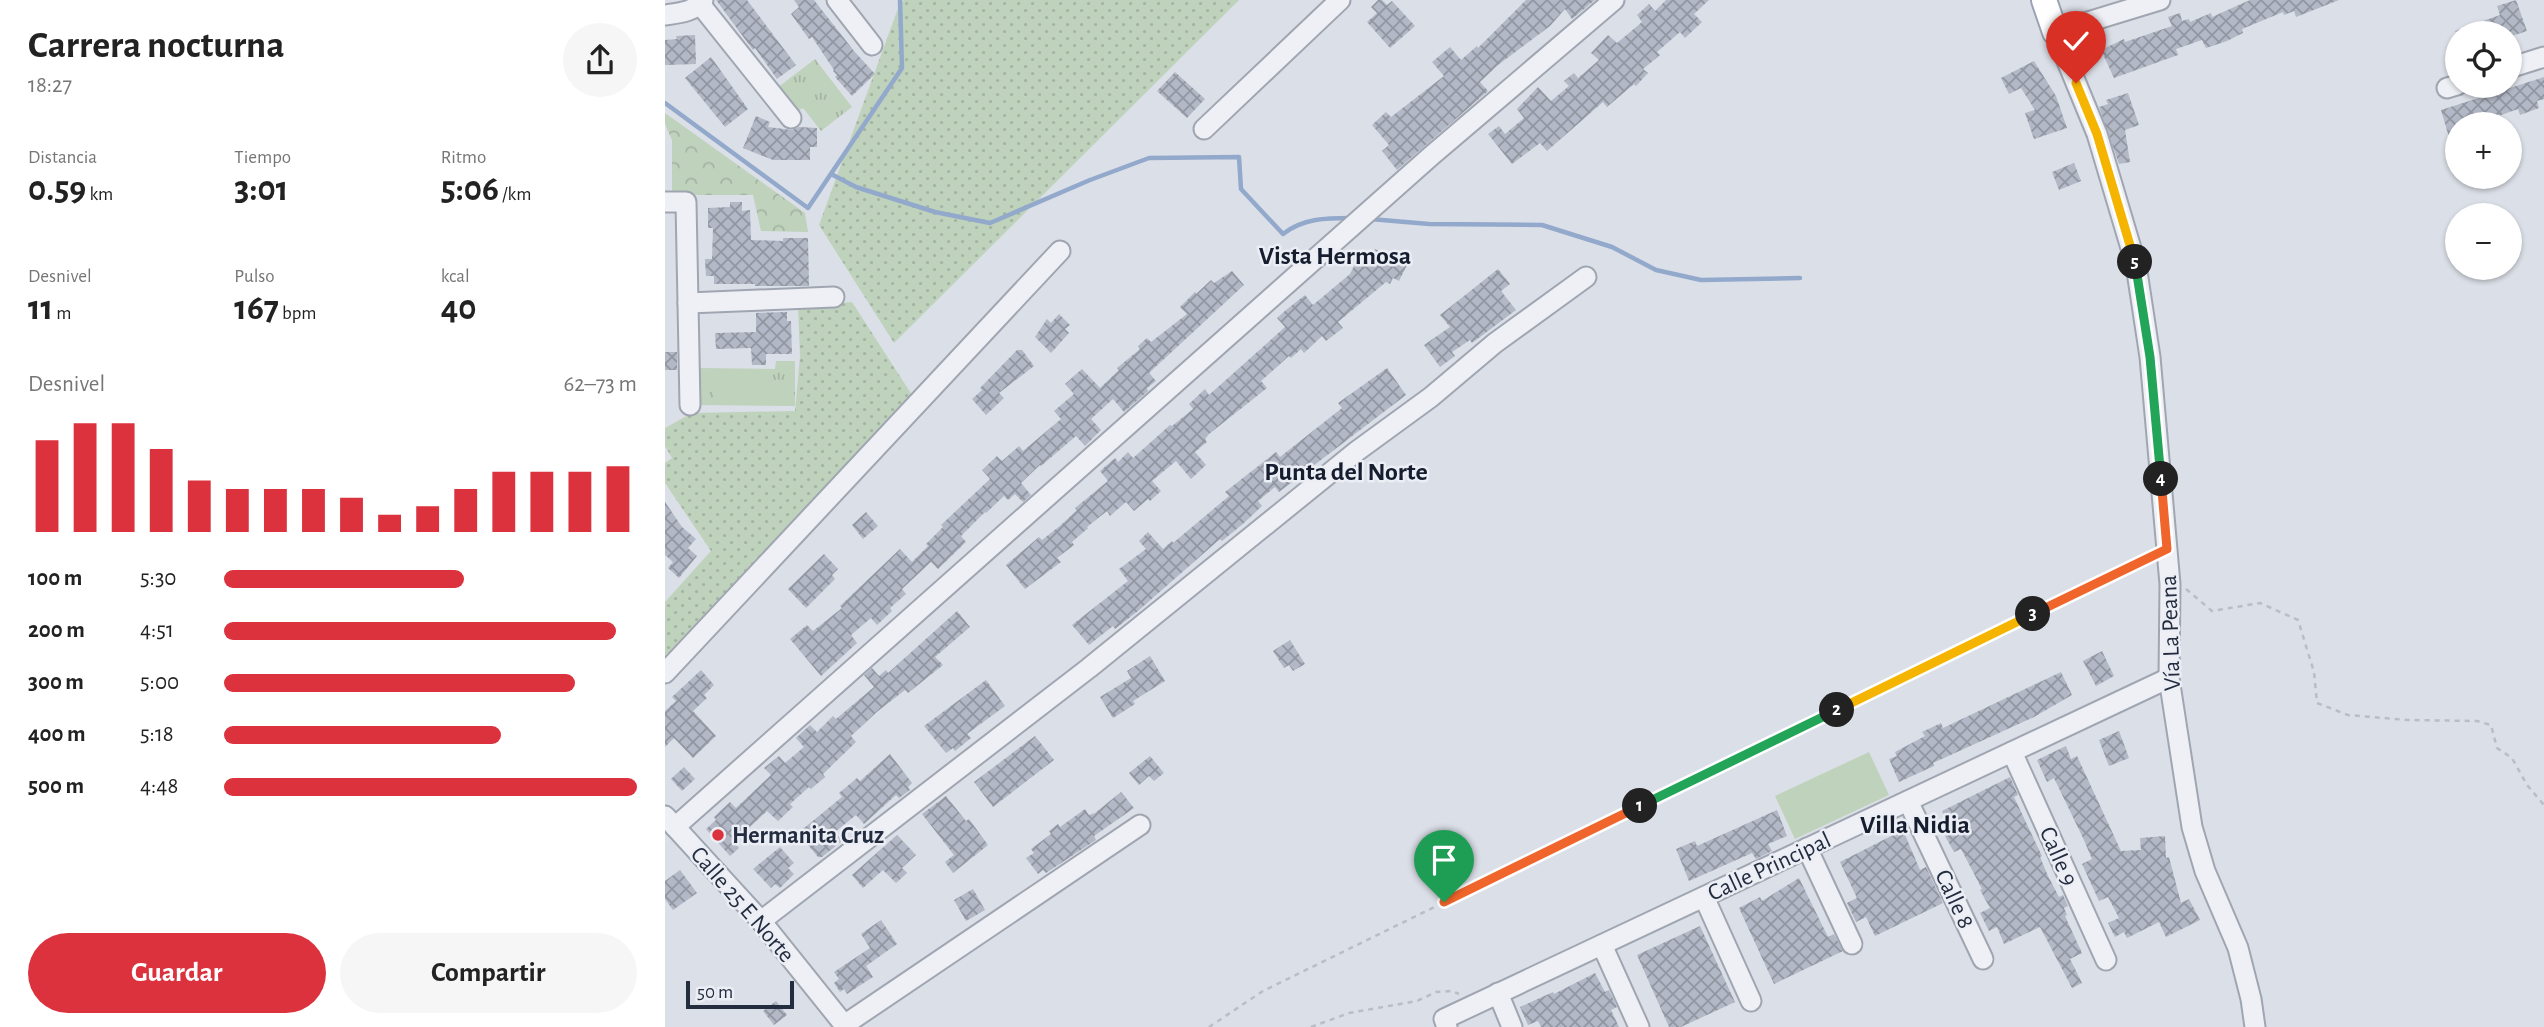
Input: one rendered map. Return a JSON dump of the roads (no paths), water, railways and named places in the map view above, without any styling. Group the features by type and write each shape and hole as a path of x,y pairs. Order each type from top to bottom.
{"main road":[{"path":"2044,0 2055,32"}],"street":[{"path":"837,0 872,45"},
{"path":"1205,129 1340,0"},
{"path":"670,821 1431,156 1615,0"},
{"path":"2055,32 2160,0"},
{"path":"665,15 688,12 701,2 791,118"},
{"name":"Vía La Peana","path":"2055,32 2097,134 2136,265 2150,357 2170,584 2169,678 2192,827 2205,871 2238,948 2255,1027"},
{"path":"2522,64 2544,57"},
{"path":"665,202 686,202 690,405"},
{"path":"665,673 1060,251"},
{"path":"761,921 1089,668 1357,450 1431,397 1495,343 1586,277"},
{"path":"688,303 834,297"},
{"name":"Calle Principal","path":"1446,1023 1472,1005 2169,678"},
{"name":"Calle 9","path":"2012,752 2106,960"},
{"name":"Calle 8","path":"1908,801 1983,959"},
{"name":"Calle 25 E Norte","path":"670,821 761,921 845,1026"},
{"path":"845,1026 1139,825"},
{"path":"1807,848 1852,944"},
{"path":"1704,897 1751,1001"},
{"path":"1602,945 1639,1027"},
{"path":"1498,993 1512,1027"}],"waterway":[{"path":"665,103 808,208 902,68 900,0"},
{"path":"831,174 856,187 935,212 990,223 1149,158 1239,157 1241,189 1283,234 1307,222 1351,218"},
{"path":"1370,219 1429,224 1542,225 1612,247 1656,270 1701,280 1800,278"}],"place":[{"name":"Hermanita Cruz","path":"718,835"}],"district":[{"name":"Vista Hermosa","path":"1335,255"},
{"name":"Punta del Norte","path":"1346,471"},
{"name":"Villa Nidia","path":"1915,824"}]}
